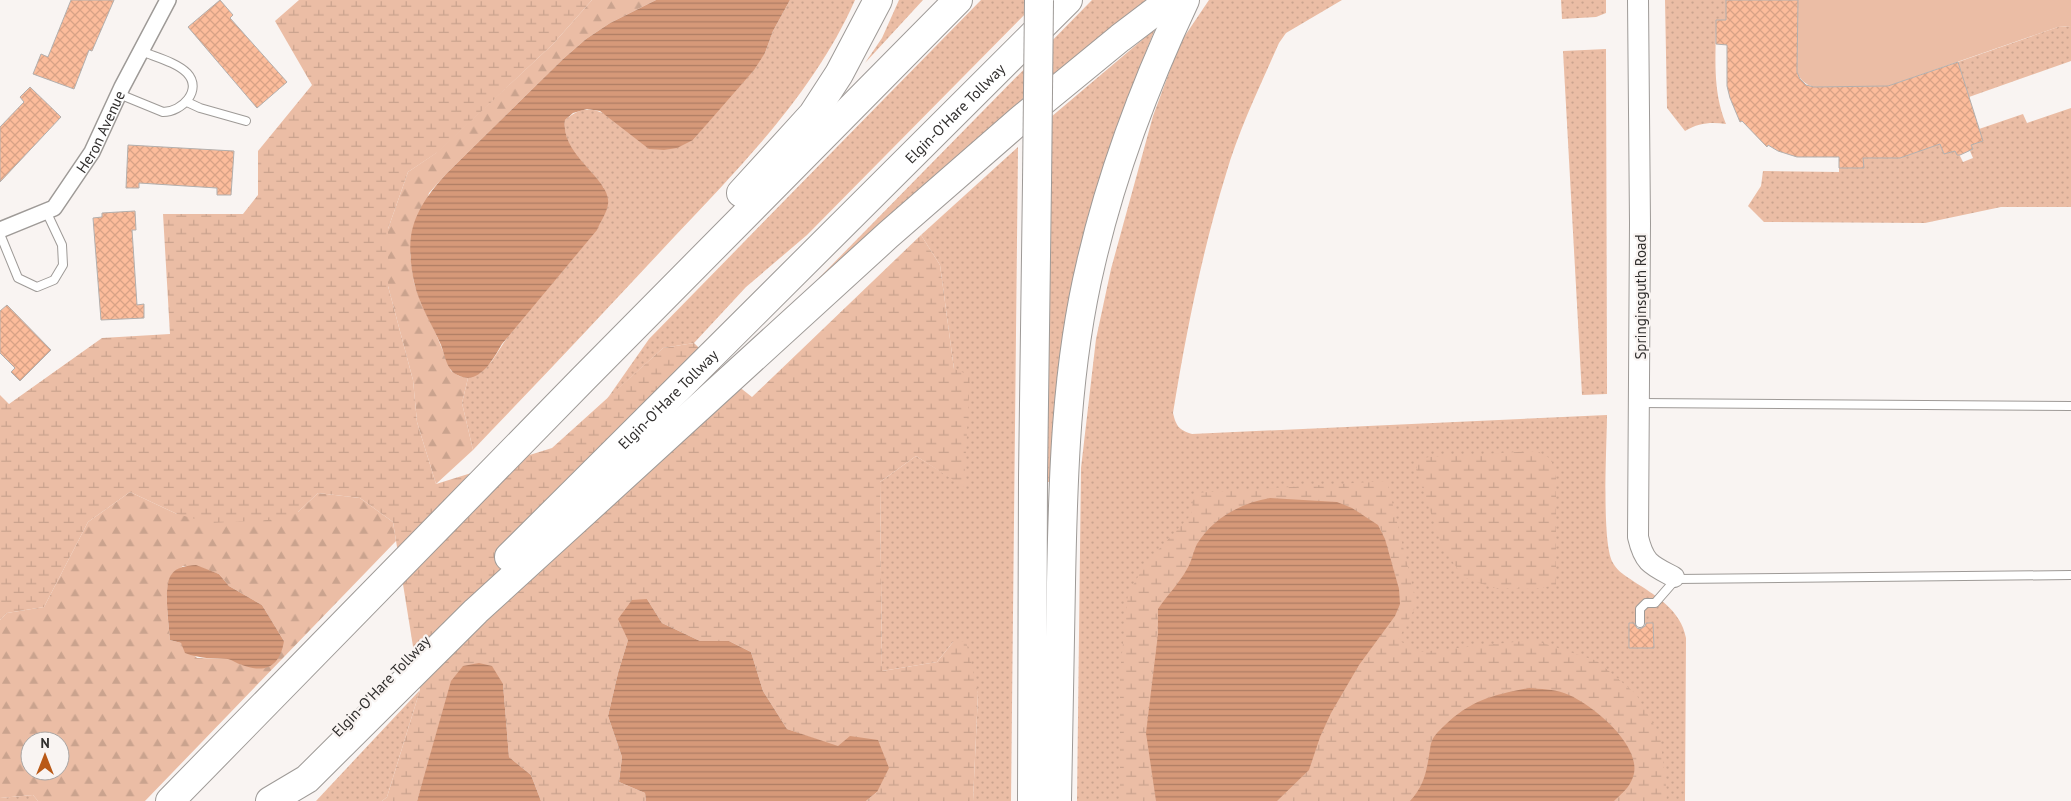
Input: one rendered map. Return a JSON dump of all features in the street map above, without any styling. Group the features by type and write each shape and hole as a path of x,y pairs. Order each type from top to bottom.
{"highway":[{"path":"584,378 602,341 813,114 839,74 878,0"},
{"path":"170,801 584,378 958,0"},
{"path":"1032,801 1033,477 1039,0"},
{"name":"Elgin-O'Hare Tollway","path":"270,801 464,601 1068,0"},
{"path":"270,801 307,779 476,611 888,235 1020,120 1120,38 1170,0"},
{"path":"1057,801 1063,504 1075,348 1090,264 1112,188 1137,110 1185,0"}],"street":[{"name":"Heron Avenue","path":"0,232 54,208 92,152 119,94 168,0"},
{"name":"Springinsguth Road","path":"1638,0 1640,403 1638,537 1642,556 1656,568 1674,577"}],"lane":[{"path":"119,94 163,112 175,110 187,102 190,96 191,82 186,72 141,51"},
{"path":"187,102 200,108 246,121"},
{"path":"0,232 18,278 37,287 54,280 63,264 62,245 46,211"},
{"path":"1640,403 2071,406"},
{"path":"1640,623 1640,609 1646,603 1655,603 1676,579 2071,575"}],"green space":[{"path":"299,0 592,0 553,44 438,152 408,172 388,229 388,286 413,380 417,422 436,484 552,448 663,348 694,343 752,397 921,235 940,265 954,369 970,375 964,487 916,456 880,482 882,671 937,662 953,642 966,641 978,693 973,801 866,801 877,792 838,747 787,729 763,691 751,652 729,641 700,641 662,623 647,599 628,640 608,716 622,757 619,782 645,793 646,801 541,801 531,775 509,757 503,684 434,745 417,801 382,801 387,797 420,690 393,522 360,498 318,493 298,512 285,519 210,523 177,514 130,492 88,522 44,607 7,613 0,620 0,395 9,404 102,338 170,334 163,214 243,214 258,195 258,151 312,85 275,21"},
{"path":"592,0 656,0 610,23 586,39 563,59 429,193 410,254 414,283 451,371 459,376 468,378 462,403 473,450 436,484 417,422 413,380 388,286 388,229 408,172 436,153 553,44"},
{"path":"790,0 855,0 839,33 820,65 776,125 726,182 473,450 462,403 468,378 480,373 492,361 604,188 571,149 565,130 565,120 577,112 593,110 611,118 693,140 765,53 773,31"},
{"path":"899,0 923,0 865,63 882,38"},
{"path":"981,0 1039,0 807,235 746,287 694,343 663,348 607,399 649,339"},
{"path":"1092,0 1151,0 821,281 819,278"},
{"path":"1209,0 1342,0 1286,33 1279,43 1243,124 1217,203 1195,293 1173,413 1175,421 1181,429 1192,434 1607,415 1606,515 1609,552 1613,563 1622,573 1673,611 1679,619 1686,638 1685,801 1077,801 1081,468 1096,339 1111,269 1153,116 1180,43","holes":["1629,623 1653,623 1654,648 1629,648"]},
{"path":"1561,0 1606,0 1606,13 1596,17 1562,19"},
{"path":"1665,0 1726,0 1726,20 1716,21 1715,60 1719,98 1726,124 1705,124 1685,131 1667,108"},
{"path":"1798,0 2071,0 2071,26 2058,27 1888,86 1814,87 1804,82 1797,72"},
{"path":"2071,26 2071,61 1969,97 1958,62 2058,27"},
{"path":"1155,29 1112,142 1090,211 1068,311 1055,414 1050,482 1043,482 1051,117"},
{"path":"1606,49 1607,394 1582,395 1563,51"},
{"path":"2071,108 2071,207 2001,207 1925,223 1764,222 1748,206 1761,186 1763,171 1839,172 1839,168 1863,168 1863,158 1900,158 1940,144 1944,154 1955,151 1963,162 1973,158 1970,151 1973,149 1971,145 1982,141 1979,129 2023,114 2027,123"},
{"path":"1018,147 1011,801 973,801 978,693 953,642 937,662 882,671 880,482 916,456 964,486 954,369 940,265 921,235"},
{"path":"1537,451 1551,459 1556,478 1556,585 1534,589 1493,588 1463,577 1442,546 1416,469 1420,459"},
{"path":"1387,481 1417,604 1398,640 1420,652 1534,640 1597,661 1636,694 1660,736 1667,794 1666,801 1614,801 1627,788 1634,762 1625,741 1585,705 1563,693 1529,688 1497,694 1459,711 1432,740 1424,780 1419,792 1410,801 1277,801 1309,770 1320,737 1331,713 1359,665 1395,616 1400,604 1399,589 1386,539 1378,525 1337,502 1270,498 1252,501 1197,544 1188,568 1158,609 1157,637 1148,706 1147,730 1148,750 1156,801 1120,801 1120,673 1128,594 1146,563 1191,515 1194,493"},
{"path":"130,492 177,514 298,512 318,493 360,498 393,522 396,541 145,801 38,801 33,795 0,798 0,620 7,613 44,607 88,522","holes":["183,566 196,566 219,574 229,586 262,605 284,641 242,665 231,659 197,658 181,643 170,640 167,598 169,582 172,575"]},
{"path":"420,690 387,797 382,801 316,801"},
{"path":"33,795 38,801 0,801 0,798"}],"shaded area":[{"path":"656,0 790,0 773,31 765,53 754,70 693,140 677,148 664,150 649,149 600,111 587,109 573,113 565,120 566,133 570,145 602,185 607,195 608,204 605,214 597,230 502,344 484,370 474,377 461,377 452,371 448,365 441,345 419,299 414,282 410,242 413,227 420,210 446,174 563,59 586,39 610,23"},
{"path":"1270,498 1337,502 1352,508 1378,525 1385,539 1399,589 1400,604 1395,616 1359,665 1331,713 1320,737 1309,770 1277,801 1156,801 1146,733 1158,634 1158,609 1184,574 1197,544 1219,519 1238,508"},
{"path":"196,565 219,574 229,586 262,605 284,641 279,657 270,666 258,669 228,659 196,656 185,653 181,643 170,640 167,588 171,575 182,567"},
{"path":"647,599 662,623 700,641 729,641 751,652 763,691 787,729 838,746 850,736 878,740 889,768 877,792 866,801 646,801 645,793 619,782 622,757 608,716 628,640 618,619 632,600"},
{"path":"479,663 492,666 503,684 509,757 531,775 541,801 417,801 451,681 463,666"},
{"path":"1529,688 1547,689 1575,698 1600,715 1623,739 1631,752 1634,765 1633,777 1628,787 1614,801 1410,801 1418,791 1423,780 1433,739 1444,726 1473,704 1493,696"}],"building":[{"path":"71,0 114,0 92,51 89,50 74,89 33,74 41,54 48,57"},
{"path":"220,0 233,15 230,18 287,82 257,108 188,27"},
{"path":"1726,0 1798,0 1797,72 1800,79 1806,85 1814,87 1888,86 1958,62 1983,141 1971,145 1973,149 1960,155 1957,155 1955,151 1944,154 1940,144 1900,158 1863,158 1864,168 1839,168 1839,157 1797,157 1778,151 1768,145 1767,147 1742,121 1740,122 1730,98 1727,86 1727,45 1716,44 1716,20 1726,20"},
{"path":"30,87 61,117 0,182 0,127 24,102 20,97"},
{"path":"128,145 234,151 231,195 217,195 217,188 139,183 139,188 126,188"},
{"path":"135,211 136,230 132,230 137,305 144,304 144,318 101,320 93,218 102,217 102,213"},
{"path":"7,305 51,350 20,381 11,372 15,368 0,353 0,311"},
{"path":"1629,623 1634,623 1640,629 1646,623 1653,623 1654,648 1629,648"}]}
